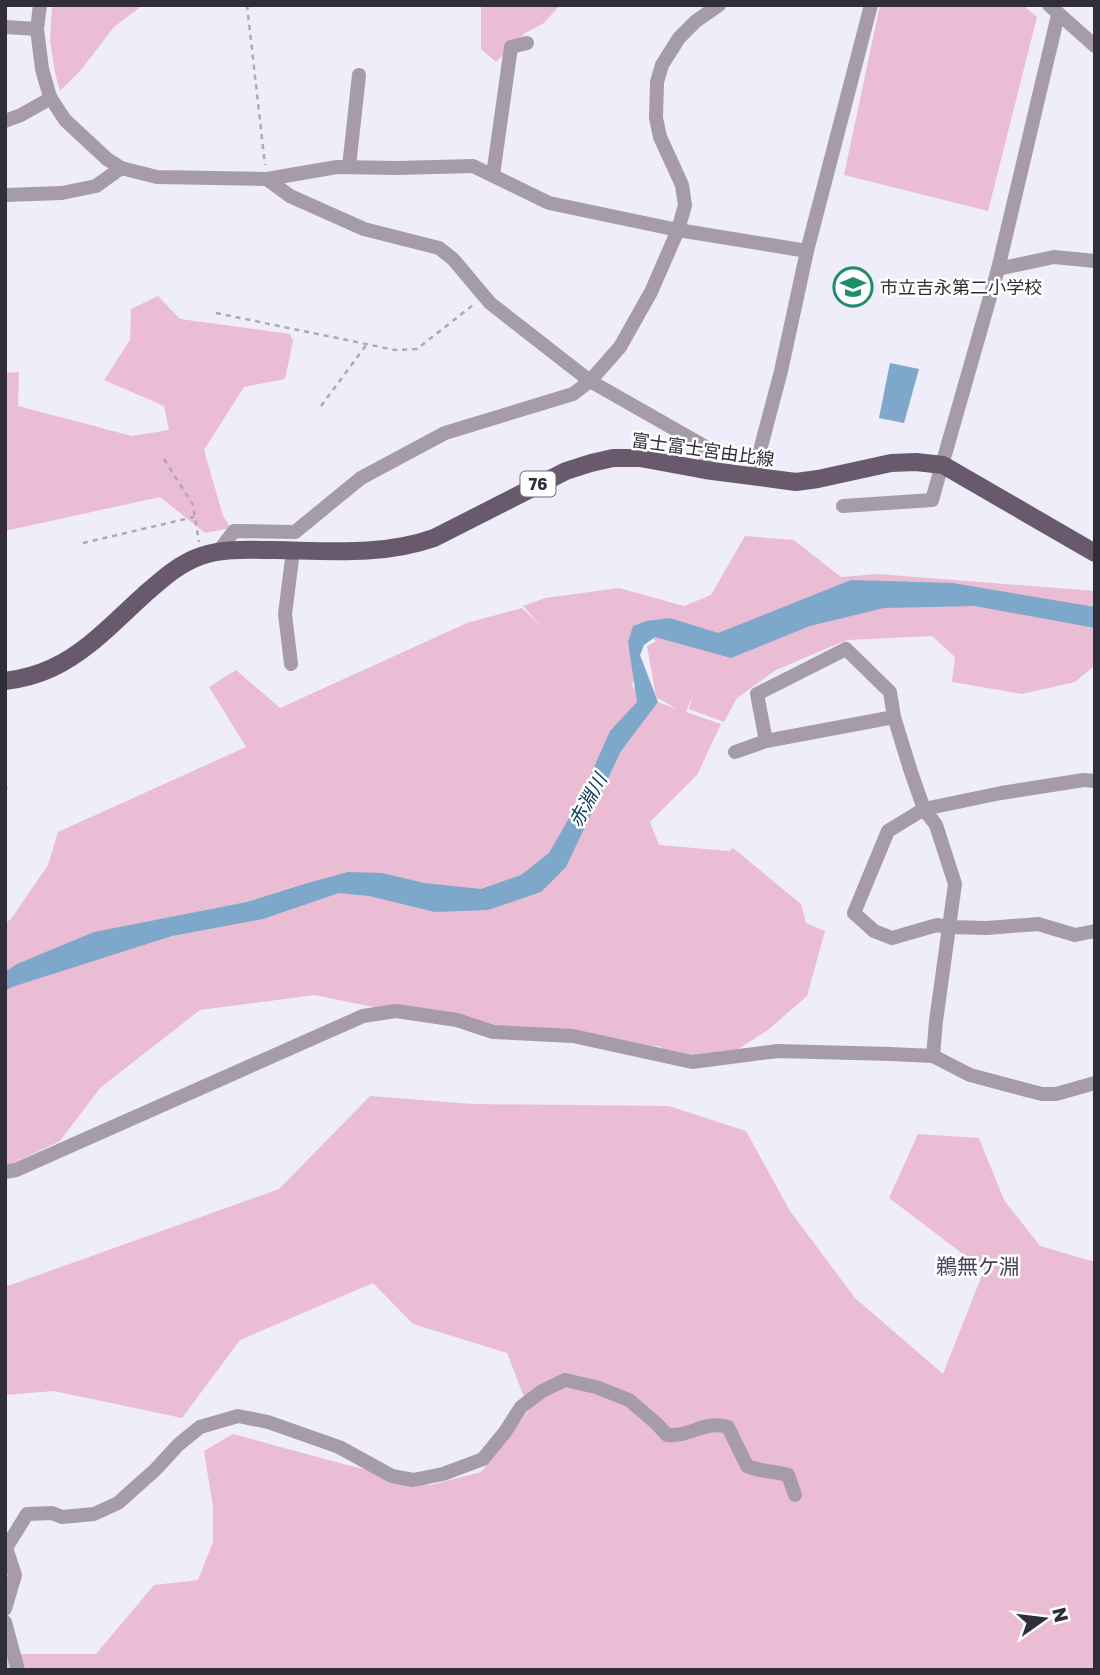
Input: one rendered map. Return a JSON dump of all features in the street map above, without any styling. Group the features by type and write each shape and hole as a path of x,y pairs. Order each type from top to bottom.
{"main road":[{"name":"富士富士宮由比線","path":"5,681 53,668 85,648 169,573 186,562 210,554 236,550 357,552 418,544 566,471 613,458 640,458 796,482 891,463 943,465 1095,553"}],"street":[{"path":"40,5 37,29 41,69 51,99 65,120 107,159 121,168 157,177 267,179 337,167 473,166 549,203 678,230 807,251"},
{"path":"210,554 234,531 295,532 361,478 435,438 573,394 590,381 620,347 651,292 678,230 685,205 682,185 660,137 656,118 657,82 662,65 679,38 696,21 719,5"},
{"path":"753,477 781,372 807,251 871,5"},
{"path":"844,506 932,500 998,269 1053,10 1095,46"},
{"path":"5,27 37,29"},
{"path":"493,175 511,47 527,43"},
{"path":"349,167 359,75"},
{"path":"5,121 51,99"},
{"path":"5,195 62,193 96,186 121,168"},
{"path":"267,179 289,196 364,229 439,248 453,259 490,303 590,381 706,447 705,470"},
{"path":"998,269 1054,257 1095,261"},
{"path":"291,664 285,614 293,551"},
{"path":"766,741 757,694 846,649 890,692 894,717 911,772 925,809 936,825 955,884 933,1056"},
{"path":"734,752 766,741 894,717"},
{"path":"1095,781 1084,780 1001,793 925,809 888,831 854,913 874,931 892,937 937,925 987,928 1038,924 1075,935 1095,931"},
{"path":"5,1172 16,1170 363,1016 396,1011 457,1020 493,1032 573,1036 692,1062 778,1051 933,1056 970,1075 1042,1094 1056,1094 1095,1083"},
{"path":"5,1609 15,1575 6,1548 27,1514 52,1513 62,1517 94,1514 118,1503 200,1427 238,1416 268,1422 339,1447 392,1476 413,1480 443,1474 483,1460 521,1407 542,1391 565,1380 597,1387 629,1400 667,1435 677,1436 708,1424 729,1427 747,1466 788,1475 795,1495"},
{"path":"5,1622 18,1670"}],"path":[{"path":"247,5 267,179"},
{"path":"216,313 395,350 417,349 484,296"},
{"path":"321,406 367,344"},
{"path":"164,460 192,505 194,517 210,554"},
{"path":"83,543 194,517"}],"shaded area":[{"path":"52,5 138,5 139,8 114,27 80,71 60,91 50,40"},
{"path":"481,5 560,5 544,23 525,33 496,62 481,49"},
{"path":"880,5 1023,5 1037,17 988,211 844,175"},
{"path":"158,296 180,319 290,334 293,341 285,379 244,387 204,450 223,516 231,528 205,533 160,497 5,531 5,373 19,372 18,406 132,436 169,430 164,406 104,380 130,340 131,309"},
{"path":"745,536 794,540 841,577 878,574 1095,591 1095,665 1075,682 1022,694 952,682 955,657 932,636 848,640 776,670 737,698 724,722 689,709 693,695 686,712 721,724 697,775 650,822 659,845 729,851 733,848 801,904 806,923 825,931 807,996 768,1030 732,1053 681,1060 658,1046 493,1032 315,995 200,1010 100,1088 60,1141 5,1165 5,923 11,919 48,865 58,832 246,747 209,687 236,670 280,708 467,623 522,608 542,627 523,606 545,598 619,588 684,606 711,595","holes":["645,632 656,641 647,646 656,697 677,709 644,697 632,686"]},
{"path":"370,1096 473,1104 669,1106 746,1131 790,1211 855,1298 943,1374 984,1270 889,1198 918,1134 979,1138 1004,1200 1040,1246 1095,1262 1095,1670 5,1670 5,1658 13,1654 96,1654 154,1585 198,1580 213,1542 213,1507 204,1451 233,1434 430,1485 481,1472 529,1410 507,1353 413,1324 373,1283 240,1340 182,1418 54,1391 5,1395 5,1287 279,1189"}],"water":[{"path":"890,363 919,369 904,423 879,418"},
{"name":"赤淵川","path":"851,580 953,583 1095,607 1095,628 975,606 884,608 810,626 731,658 655,637 644,645 640,655 658,702 621,751 566,867 541,892 488,910 435,912 369,896 339,893 263,919 172,936 5,991 5,972 17,964 94,932 247,902 348,872 382,873 424,883 481,889 521,875 549,853 580,799 610,731 637,702 628,642 633,626 646,621 670,618 718,633"}],"place":[{"name":"市立吉永第二小学校","path":"853,287"}],"district":[{"name":"鵜無ケ淵","path":"978,1266"}]}
